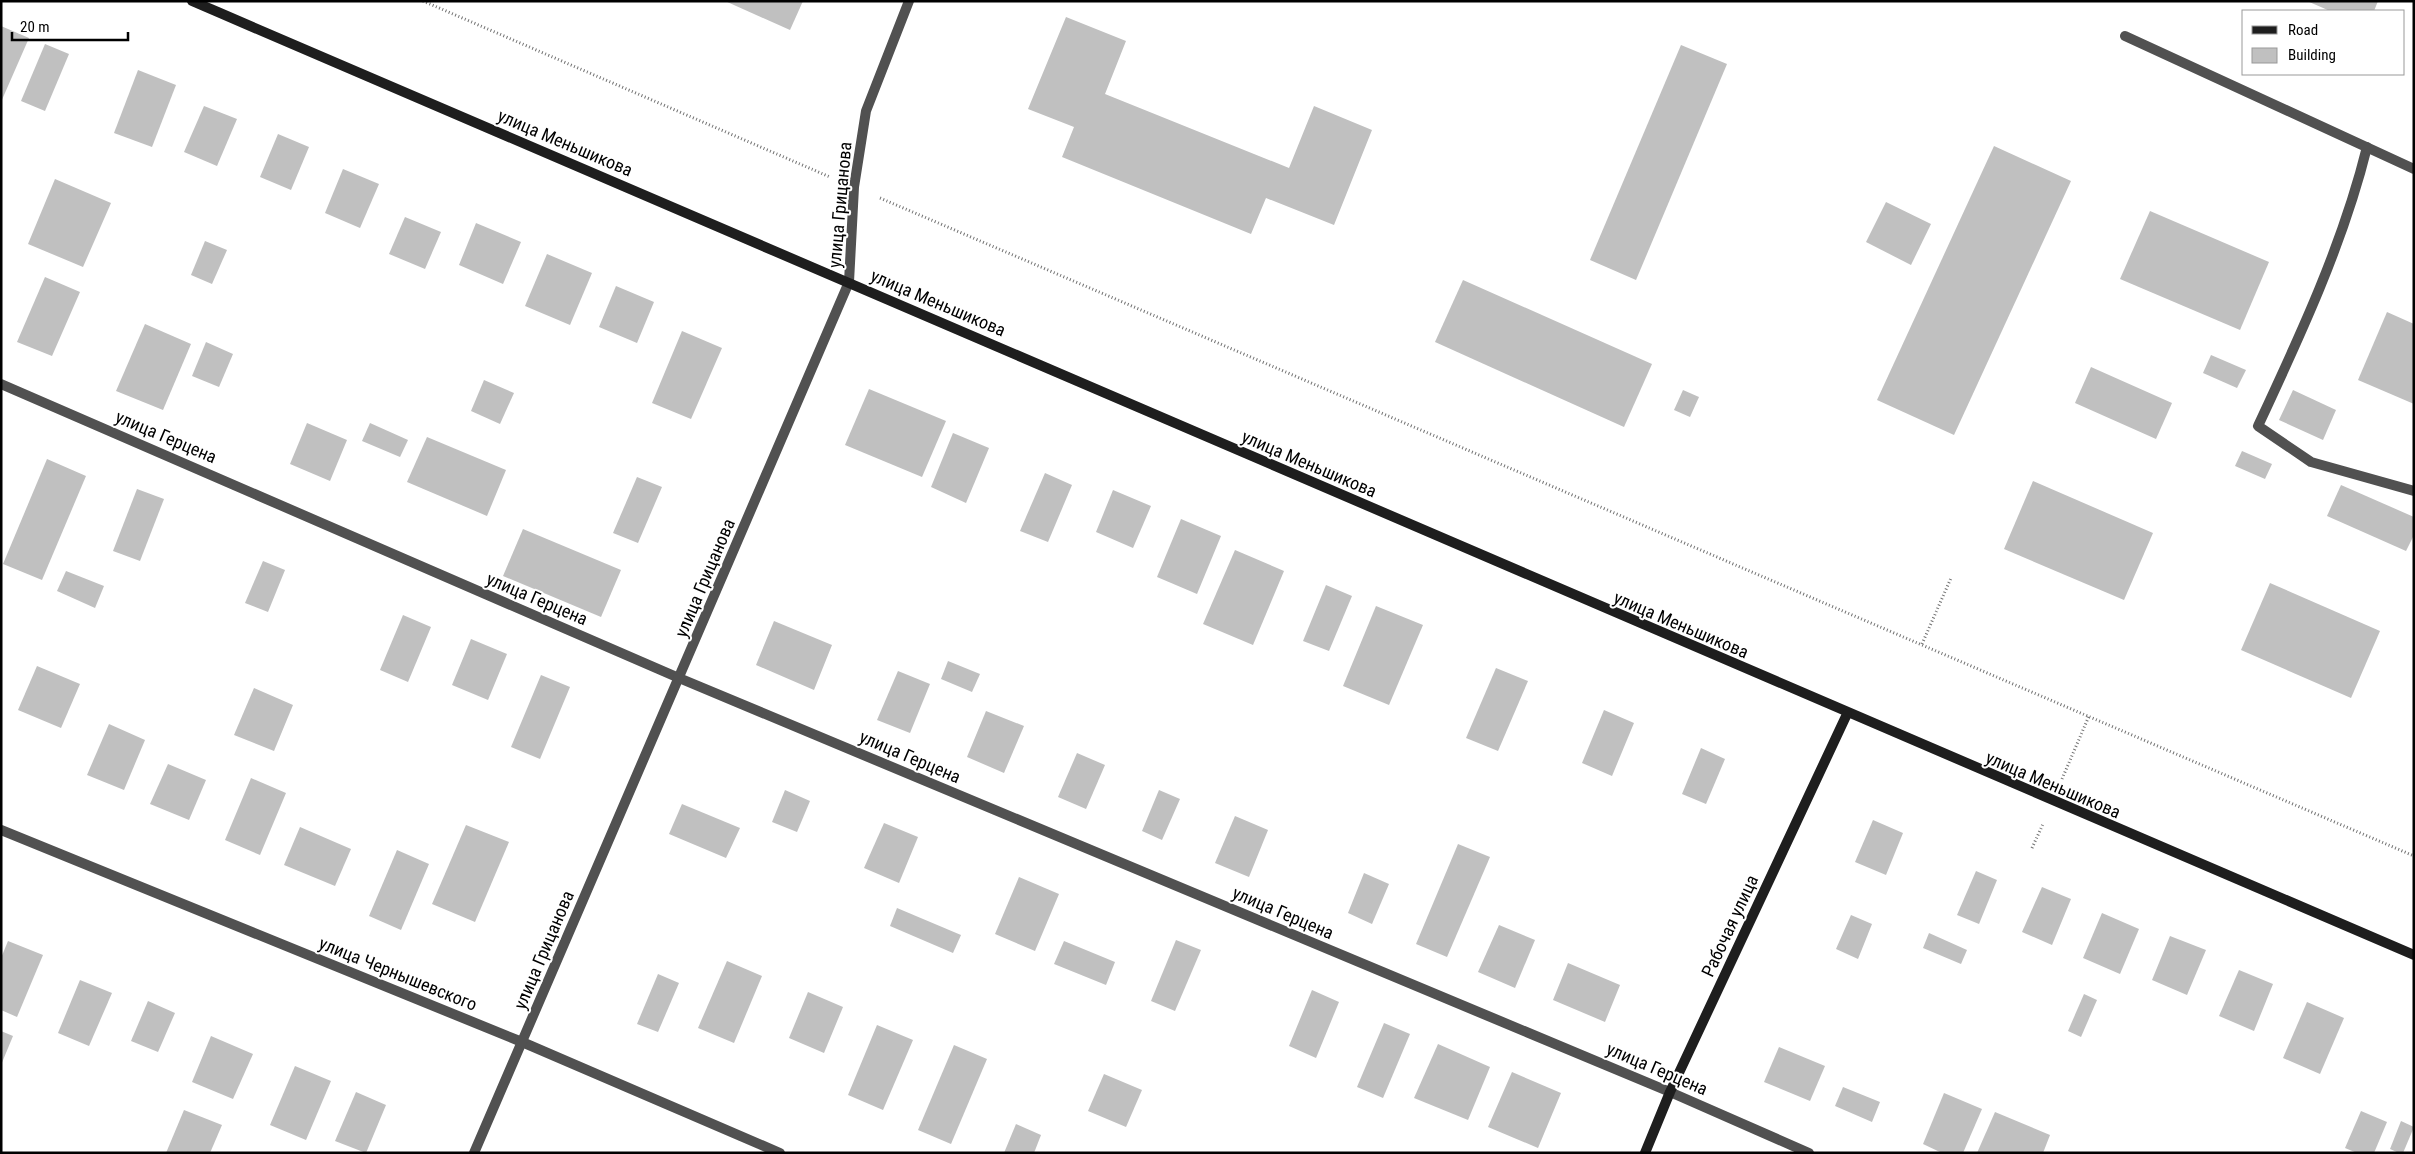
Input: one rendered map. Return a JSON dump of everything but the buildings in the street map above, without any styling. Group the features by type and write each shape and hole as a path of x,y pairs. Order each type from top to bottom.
{"main road":[{"name":"улица Меньшикова","path":"192,1 849,282 1847,714 2414,954"},
{"name":"Рабочая улица","path":"1645,1153 1670,1092 1847,714"}],"street":[{"name":"улица Грицанова","path":"474,1153 849,282 854,187 866,111 910,1"},
{"path":"2125,36 2414,169"},
{"path":"2367,147 2357,187 2305,326 2258,426 2311,462 2414,491"},
{"name":"улица Герцена","path":"1,384 679,678 1670,1092 1809,1153"},
{"name":"улица Чернышевского","path":"1,830 522,1042 780,1153"}],"path":[{"path":"423,1 2414,856"},
{"path":"1922,644 1951,578"}]}
